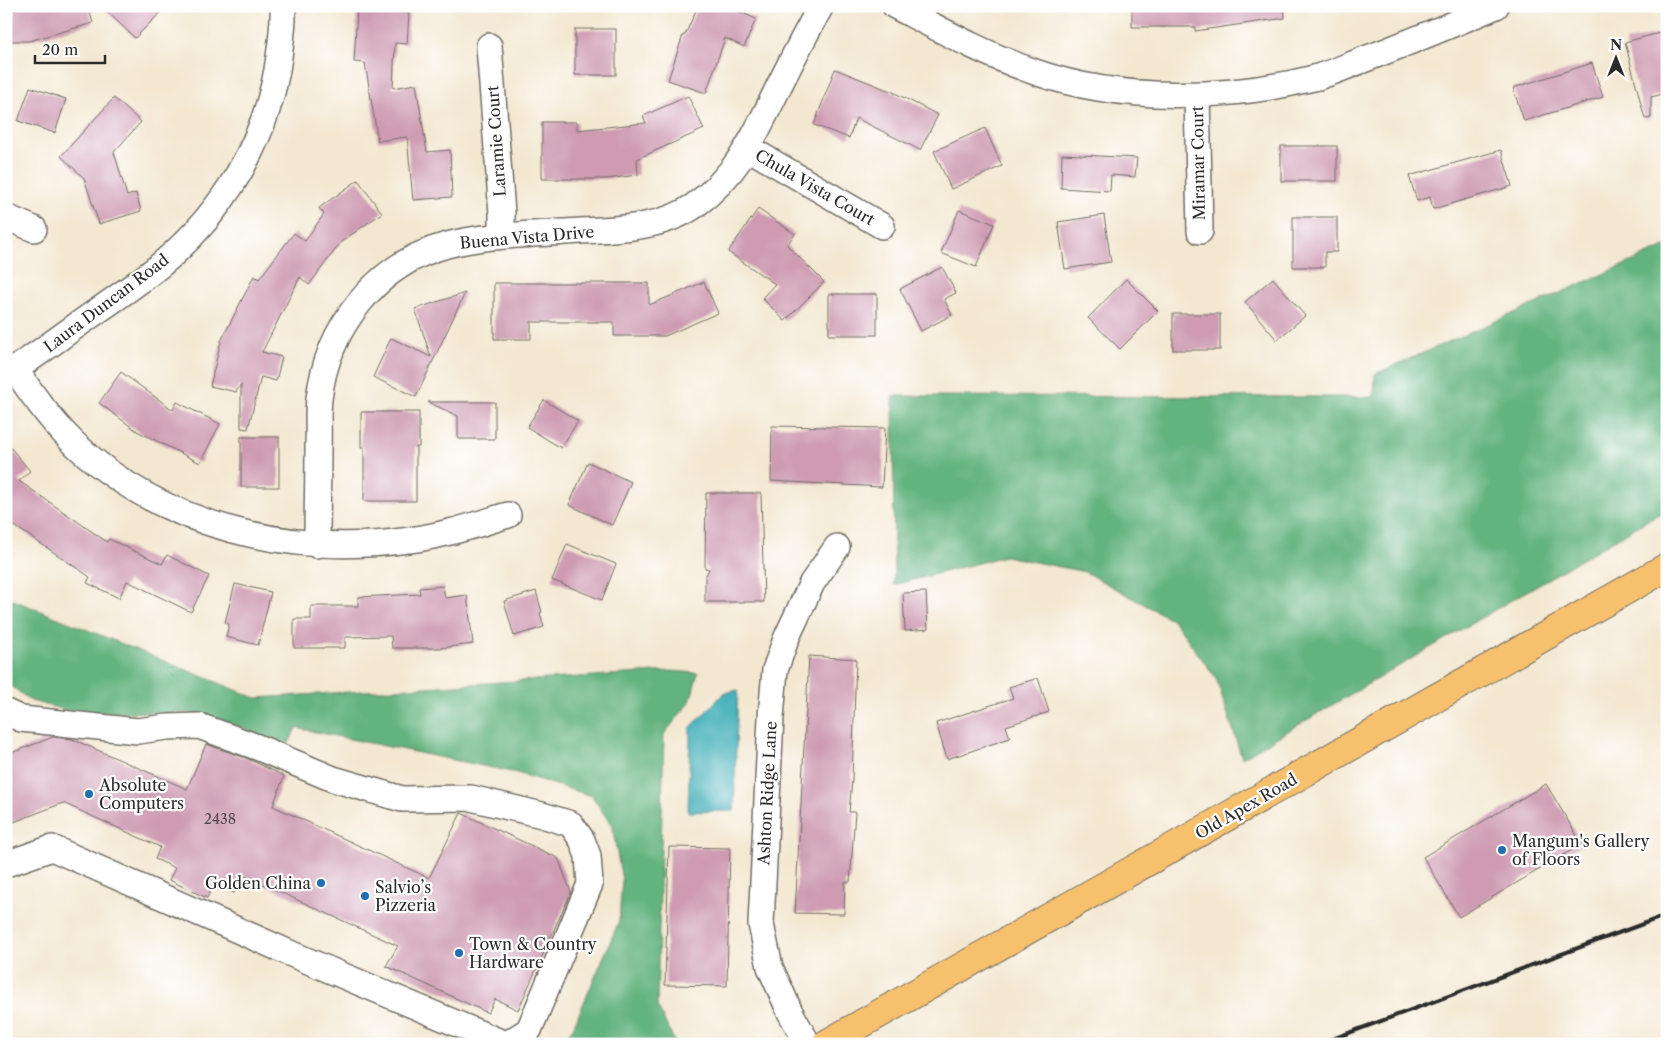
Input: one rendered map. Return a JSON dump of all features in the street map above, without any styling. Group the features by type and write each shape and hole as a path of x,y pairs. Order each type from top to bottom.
{"main road":[{"name":"Old Apex Road","path":"826,1044 1667,568"}],"street":[{"name":"Laura Duncan Road","path":"11,372 150,273 183,244 215,210 243,168 263,122 275,82 281,48 283,6"},
{"name":"Buena Vista Drive","path":"316,545 319,400 331,348 358,302 378,282 401,264 424,252 446,245 473,239 647,224 670,217 692,207 724,179 748,148 820,6"},
{"path":"895,6 989,54 1036,72 1103,88 1197,95 1245,92 1315,78 1387,51 1496,6"},
{"name":"Laramie Court","path":"489,46 502,213 502,236"},
{"name":"Miramar Court","path":"1197,95 1200,231"},
{"name":"Chula Vista Court","path":"748,148 882,226"},
{"path":"6,217 34,229"},
{"path":"11,372 76,445 98,463 128,484 161,503 195,518 228,529 270,539 316,545 365,545 410,540 508,515"},
{"name":"Ashton Ridge Lane","path":"808,1044 790,1012 770,967 761,924 771,717 775,670 786,638 812,583 836,547"},
{"path":"6,712 21,719 138,731 167,727 199,726 257,746 333,779 402,799 471,798 542,815 571,824 582,840 588,856 590,884 529,1030 506,1044 294,955 52,848 6,864"}],"green space":[{"path":"1667,246 1667,509 1242,758 1216,678 1173,620 1085,572 1005,556 894,585 893,396 1374,397 1375,374"},
{"path":"6,597 256,698 671,671 698,673 690,702 664,734 657,1006 676,1044 561,1044 573,1028 619,921 622,880 612,826 592,796 517,773 296,728 287,748 246,729 190,713 73,712 31,701 6,682"}],"water":[{"path":"738,690 734,811 688,812 690,728 724,693"}],"building":[{"path":"6,6 88,6 93,23 29,41 6,41"},
{"path":"101,6 167,6 135,38"},
{"path":"698,6 740,6 738,11 756,19 744,47 725,38 706,93 668,80 683,35 685,35"},
{"path":"1132,6 1284,6 1285,18 1195,31 1195,27 1132,27"},
{"path":"357,10 409,13 407,44 395,43 393,88 416,84 427,152 450,150 452,197 413,200 407,137 378,141 365,63 354,62"},
{"path":"575,29 616,29 616,75 575,75"},
{"path":"1667,31 1667,93 1651,97 1651,118 1645,119 1625,42"},
{"path":"1592,63 1603,97 1524,121 1513,88"},
{"path":"835,69 893,92 938,115 920,150 856,118 849,138 814,125"},
{"path":"30,87 66,99 55,133 18,121"},
{"path":"688,96 704,129 637,159 638,175 606,179 542,179 542,122 577,122 577,130 646,123 643,116"},
{"path":"114,98 141,122 114,152 127,196 136,193 141,211 99,224 84,178 61,156"},
{"path":"985,128 1002,166 951,189 934,151"},
{"path":"1281,146 1337,146 1337,181 1281,181"},
{"path":"1501,150 1512,186 1433,209 1430,197 1417,201 1409,176"},
{"path":"1062,154 1137,158 1135,177 1111,175 1110,191 1061,188"},
{"path":"358,180 382,213 341,242 309,285 300,277 262,352 282,357 276,381 261,377 248,429 241,428 241,384 236,392 210,386 221,341 254,276 259,279 294,233 305,241 324,214 319,208"},
{"path":"758,209 795,234 787,245 824,282 785,321 762,298 775,284 728,252"},
{"path":"959,210 994,224 976,267 941,253"},
{"path":"1104,215 1111,262 1065,269 1058,222"},
{"path":"1293,217 1337,217 1337,252 1325,252 1325,267 1293,267"},
{"path":"942,267 956,293 944,299 952,315 921,331 900,289"},
{"path":"1273,278 1305,316 1277,340 1245,302"},
{"path":"1126,279 1158,311 1120,349 1088,318"},
{"path":"704,282 718,313 665,336 614,336 614,322 531,322 531,339 494,339 494,283 649,283 649,305"},
{"path":"465,293 416,397 373,377 391,338 431,357 415,309"},
{"path":"829,294 877,294 877,335 829,335"},
{"path":"1173,314 1220,314 1220,350 1173,350"},
{"path":"121,372 173,410 177,402 220,424 200,463 137,431 99,403"},
{"path":"544,400 578,421 561,448 527,427"},
{"path":"428,402 495,402 495,439 458,439 458,416"},
{"path":"361,412 419,412 419,447 416,447 416,501 364,501 364,447 361,447"},
{"path":"772,426 885,428 882,487 771,481"},
{"path":"241,437 279,437 279,487 241,487"},
{"path":"6,442 30,471 19,481 107,542 109,539 162,564 167,555 209,576 191,612 127,581 119,598 87,583 90,577 6,520"},
{"path":"588,462 631,482 612,525 569,505"},
{"path":"706,493 761,493 764,602 705,602 705,577 709,569 705,568"},
{"path":"567,544 616,564 602,600 552,580"},
{"path":"235,584 271,592 258,645 226,637 229,624 225,622"},
{"path":"443,586 445,598 467,595 473,644 440,648 392,648 391,636 345,637 345,648 294,648 294,619 311,619 311,606 358,606 358,597 420,594 419,588"},
{"path":"536,591 544,627 514,636 504,601"},
{"path":"926,592 928,629 905,631 903,593"},
{"path":"809,656 856,659 852,780 849,812 855,812 850,882 845,882 844,914 795,913"},
{"path":"1038,678 1049,712 1006,726 1010,738 947,759 936,723 1013,698 1009,687"},
{"path":"53,737 72,739 187,789 206,744 246,758 284,776 273,806 429,878 461,813 558,858 571,892 518,1010 495,999 488,1013 386,966 398,946 243,875 234,893 214,884 207,898 169,880 175,868 155,859 160,847 63,803 6,825 6,755"},
{"name":"Mangum's Gallery of Floors","path":"1546,784 1582,844 1459,917 1423,857"},
{"path":"669,847 730,848 727,986 665,985"}],"railway":[{"path":"1319,1044 1667,915"}],"place":[{"name":"Absolute Computers","path":"89,794"},
{"name":"Mangum's Gallery of Floors","path":"1502,850"},
{"name":"Golden China","path":"321,883"},
{"name":"Salvio’s Pizzeria","path":"365,896"},
{"name":"Town & Country Hardware","path":"459,953"}]}
